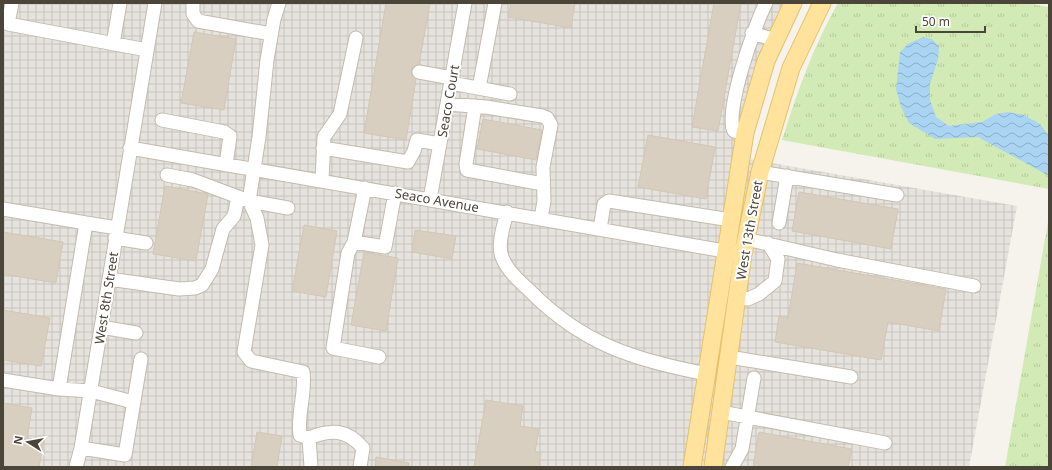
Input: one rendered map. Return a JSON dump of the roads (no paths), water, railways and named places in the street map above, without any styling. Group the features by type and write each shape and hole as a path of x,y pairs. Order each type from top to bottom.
{"main road":[{"name":"West 13th Street","path":"713,467 737,297 760,172 792,68 822,3"},
{"name":"West 13th Street","path":"692,467 745,133 766,61 776,40 789,4"}],"street":[{"path":"12,3 8,24 147,50"},
{"path":"113,44 120,3"},
{"name":"West 8th Street","path":"76,467 81,448 155,3"},
{"path":"193,3 193,14 198,21 271,34"},
{"path":"109,279 179,289 195,288 202,285 212,269 223,229 234,216 244,199 254,169 271,34 279,3"},
{"name":"Seaco Court","path":"430,199 465,3"},
{"path":"479,88 495,3"},
{"path":"745,133 734,131 731,125 736,93 752,33 766,3"},
{"path":"752,33 776,40"},
{"path":"322,181 323,148 326,133 340,114 356,38"},
{"path":"746,56 766,61"},
{"path":"419,72 479,88 510,94"},
{"path":"736,93 754,98"},
{"path":"447,104 475,106 542,116 549,121 551,130 543,167 544,201 541,218"},
{"path":"475,106 466,164 467,170 543,184"},
{"path":"162,120 224,132 230,136 231,143 226,165"},
{"path":"323,148 408,162 414,151 417,140 440,144"},
{"name":"Seaco Avenue","path":"130,148 726,251 768,243 838,260 974,286"},
{"path":"760,172 897,195"},
{"path":"167,176 193,180 244,199 288,208"},
{"path":"779,223 787,176"},
{"path":"365,188 354,242 348,254 333,348 379,357"},
{"path":"354,242 385,247 395,193"},
{"path":"244,199 257,218 262,246 244,352 251,361 303,372 304,382 298,425 300,435 309,438 324,432 341,432 356,439 363,448 360,467"},
{"path":"600,229 604,204 609,201 731,220"},
{"path":"3,209 86,222 146,243"},
{"path":"507,212 501,241 502,257 515,276 548,310 578,330 610,348 640,359 707,374"},
{"path":"59,389 86,222"},
{"path":"737,297 748,299 759,294 775,281 778,259 768,243"},
{"path":"101,327 136,333"},
{"path":"729,357 851,377"},
{"path":"81,448 125,455 141,359"},
{"path":"732,467 742,449 754,378"},
{"path":"3,380 59,389 90,391 133,402"},
{"path":"721,412 885,443"},
{"path":"309,438 311,467"}],"water":[{"path":"923,37 932,39 939,47 938,59 930,84 930,100 936,117 949,126 982,122 996,114 1008,112 1024,115 1040,124 1049,136 1049,176 978,137 935,139 909,123 901,107 896,89 900,52 908,44"}]}
